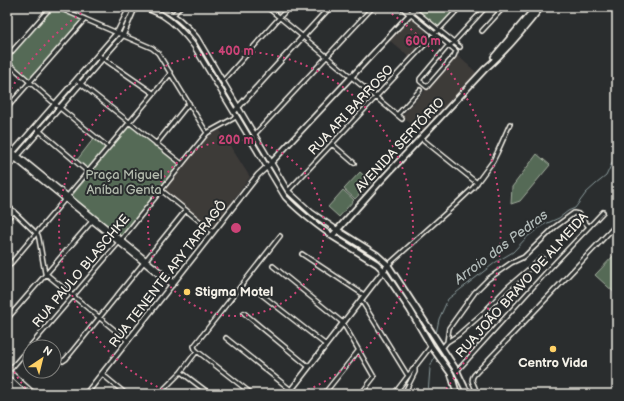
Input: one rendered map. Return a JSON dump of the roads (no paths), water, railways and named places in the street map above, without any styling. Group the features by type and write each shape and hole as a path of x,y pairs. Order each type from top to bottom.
{"main road":[{"path":"7,159 10,153 118,33 130,7"},
{"path":"7,168 123,35 136,7"},
{"path":"144,7 161,15 171,22 183,32 194,46 266,167 285,197 292,205 313,223 384,270 432,347 451,374 457,394"},
{"path":"159,7 173,15 197,38 288,191 312,213 383,260 390,263 435,338 457,371 465,388 466,394"},
{"path":"235,115 238,107 330,7"},
{"path":"402,7 410,14"},
{"name":"AVENIDA SERTÓRIO","path":"332,236 485,69 536,7"},
{"name":"AVENIDA SERTÓRIO","path":"485,69 521,33 541,7"},
{"name":"RUA TENENTE ARY TARRAGÔ","path":"86,394 258,175 271,163 410,14 412,8"},
{"path":"10,153 173,284"},
{"path":"288,394 390,263"},
{"path":"8,371 34,394"}],"street":[{"path":"7,57 51,7"},
{"path":"57,7 155,50 160,55 207,133"},
{"path":"173,15 180,7"},
{"path":"267,7 402,119"},
{"path":"223,81 289,7"},
{"path":"254,134 373,7"},
{"name":"RUA ARI BARROSO","path":"288,191 460,7"},
{"path":"410,14 450,46 456,52 428,86 420,81 420,79 447,47 450,46 454,42 486,7"},
{"path":"482,31 504,7"},
{"path":"412,8 460,47"},
{"path":"7,108 86,19"},
{"path":"98,55 153,93"},
{"path":"7,62 59,108 108,147"},
{"path":"7,268 171,73"},
{"path":"76,80 182,164"},
{"path":"397,115 420,90"},
{"path":"156,144 189,103"},
{"name":"RUA PAULO BLASCHKE","path":"8,371 120,241 207,133 235,115"},
{"path":"390,263 477,183 497,153 510,124"},
{"path":"34,127 88,172"},
{"path":"421,138 477,183"},
{"path":"332,144 354,163"},
{"path":"7,147 10,153"},
{"path":"161,190 213,232"},
{"path":"7,205 39,237 44,271 46,274 128,341"},
{"path":"63,361 186,210"},
{"path":"7,219 14,211"},
{"name":"RUA JOÃO BRAVO DE ALMEIDA","path":"457,371 603,212"},
{"path":"447,342 449,328 475,292 488,279 511,263 524,257 555,227 573,214 578,214 589,227"},
{"path":"7,319 93,220"},
{"path":"465,388 472,393 476,392 476,388 472,380 473,377 617,224"},
{"path":"252,394 194,347 280,236"},
{"path":"302,254 364,295"},
{"path":"442,348 447,342 458,335 484,313 508,287 542,258"},
{"path":"273,266 343,323 374,378 361,394"},
{"path":"257,291 326,344"},
{"path":"360,300 408,376"},
{"path":"244,313 310,367"},
{"path":"226,338 291,390"},
{"path":"394,394 432,347"},
{"path":"168,394 164,390 165,388 181,372 197,350"},
{"path":"324,394 358,351"},
{"path":"404,394 415,372 415,367"},
{"path":"181,372 210,394"},
{"path":"102,374 126,394"}],"waterway":[{"name":"Arroio das Pedras","path":"436,334 439,319 448,299 496,262 513,252 527,237 543,225 559,218 575,208 586,193 606,176 614,159 617,144"},
{"name":"Arroio das Pedras","path":"428,394 430,368 435,355"}],"place":[{"name":"Stigma Motel","path":"187,292"},
{"name":"Centro Vida","path":"553,349"}],"park label":[{"name":"Praça Miguel Aníbal Genta","path":"124,182"}]}
